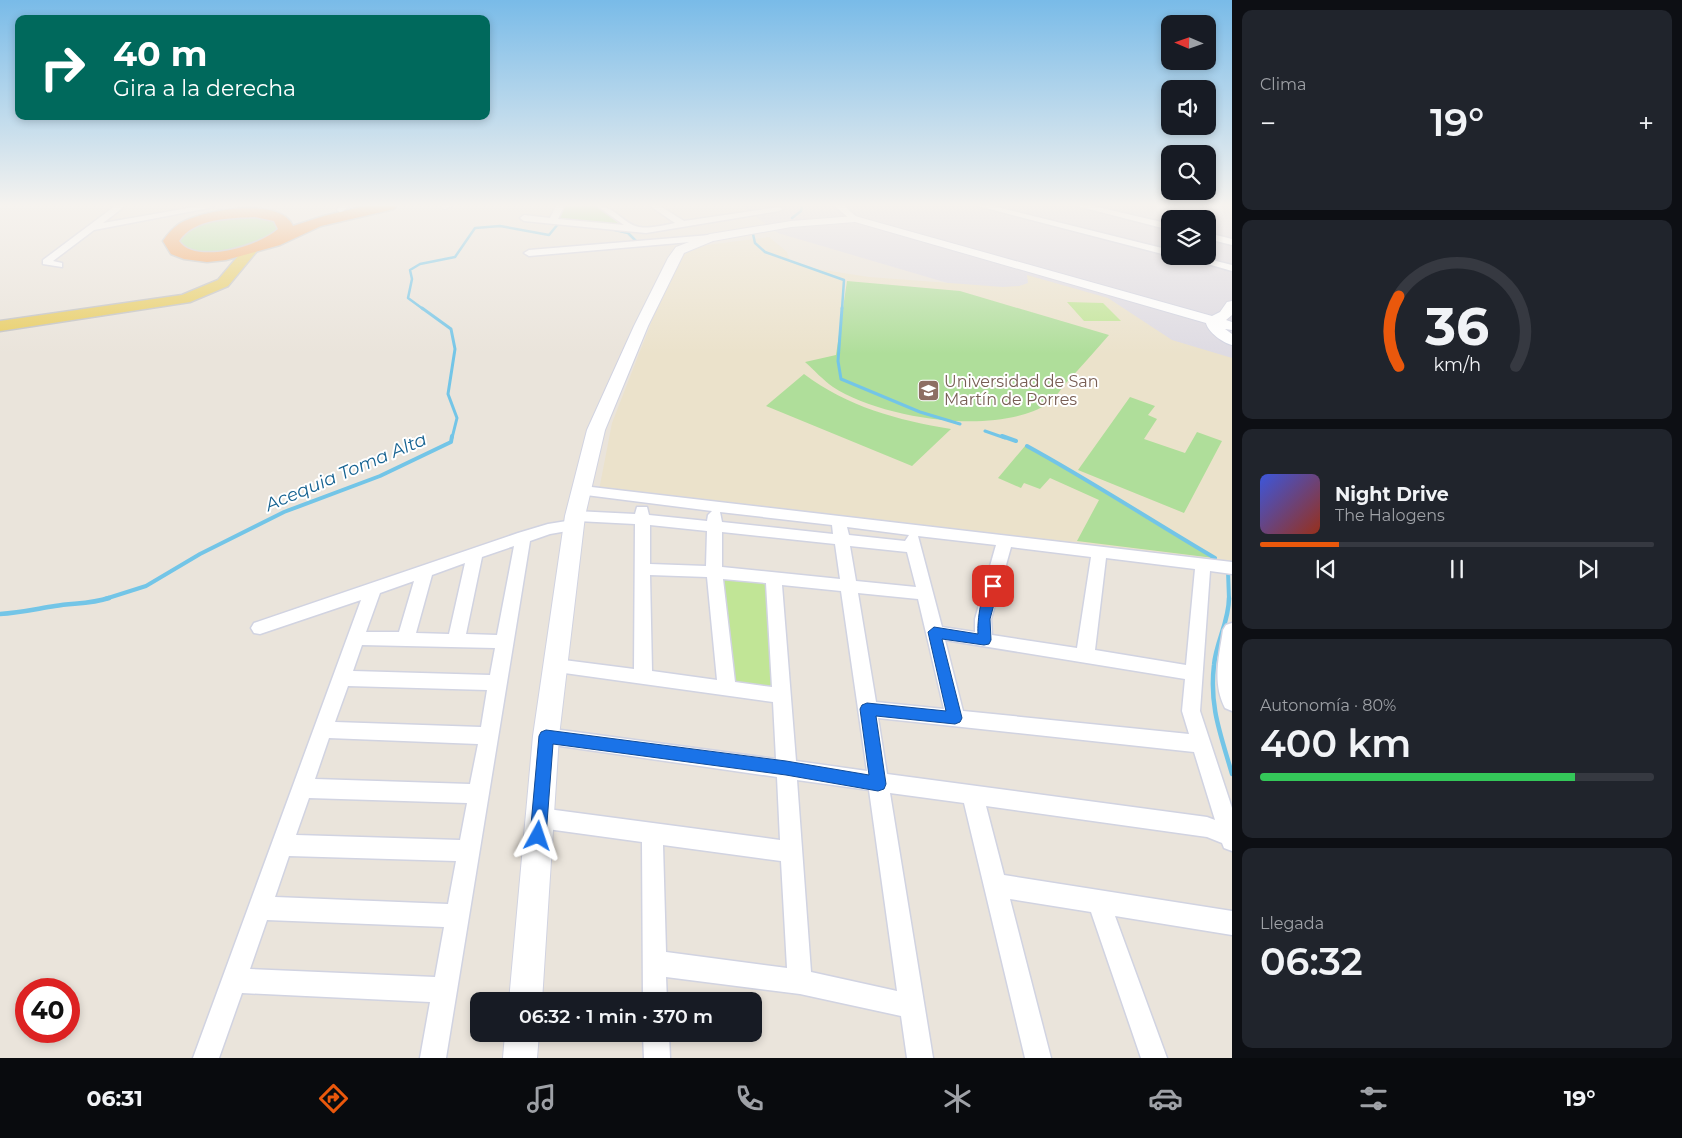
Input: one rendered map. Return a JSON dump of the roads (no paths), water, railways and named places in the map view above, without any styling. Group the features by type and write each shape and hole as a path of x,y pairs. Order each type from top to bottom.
{"highway":[{"path":"199,255 220,255"}],"main road":[{"path":"0,326 186,299 223,283 246,255"},
{"path":"202,256 217,258 236,267"}],"street":[{"path":"55,255 46,262 59,265"},
{"path":"525,992 546,736 574,521 596,430 637,334 676,255"},
{"path":"983,255 1214,321 1231,336"},
{"path":"1216,264 1232,268"},
{"path":"1214,321 1225,315 1232,305"},
{"path":"582,491 715,506 841,530 914,548"},
{"path":"643,676 644,569 641,518 644,499"},
{"path":"715,506 714,572 727,688"},
{"path":"260,628 574,521 641,518 714,526 910,530 1232,568"},
{"path":"841,530 920,1058"},
{"path":"910,530 955,718"},
{"path":"433,1058 523,537"},
{"path":"984,640 983,619 1003,553 1004,542"},
{"path":"1085,656 1099,553"},
{"path":"456,641 475,554"},
{"path":"1203,565 1191,711 1200,744 1232,838"},
{"path":"644,569 714,572 925,594"},
{"path":"406,640 425,571"},
{"path":"774,579 800,982"},
{"path":"206,1058 372,589"},
{"path":"1232,630 1225,673 1229,681 1232,703"},
{"path":"934,632 1193,673"},
{"path":"355,638 505,642"},
{"path":"556,666 643,676 781,696"},
{"path":"341,678 498,683"},
{"path":"867,709 1200,744"},
{"path":"322,730 489,736"},
{"path":"546,736 786,768 878,784 1206,827 1232,838"},
{"path":"302,788 479,794"},
{"path":"973,796 1038,1058"},
{"path":"540,818 792,852"},
{"path":"653,833 651,861 656,992"},
{"path":"282,845 469,851"},
{"path":"995,884 1232,923"},
{"path":"1099,902 1154,1058"},
{"path":"259,908 458,916"},
{"path":"654,963 800,982 911,1006"},
{"path":"233,980 445,990"},
{"path":"520,1058 521,1042"},
{"path":"656,1042 657,1058"}],"waterway":[{"name":"Acequia Toma Alta","path":"423,309 408,298 412,279 410,270 420,264 456,255"},
{"path":"775,255 844,280 842,309"},
{"name":"Acequia Toma Alta","path":"422,308 451,329 455,349 448,394 457,418 452,438"},
{"path":"842,308 838,361 841,379 920,412 960,424"},
{"path":"985,431 1005,438"},
{"name":"Acequia Toma Alta","path":"105,599 146,586 200,554 284,512 380,476 451,442 452,436"},
{"path":"1002,436 1016,441"},
{"path":"1027,446 1215,558"},
{"path":"1228,571 1229,598"},
{"name":"Acequia Toma Alta","path":"0,614 109,598"},
{"path":"1229,598 1227,615 1215,657 1213,694 1217,721 1232,774"}],"place":[{"name":"Universidad de San Martín de Porres","path":"928,390"}]}
